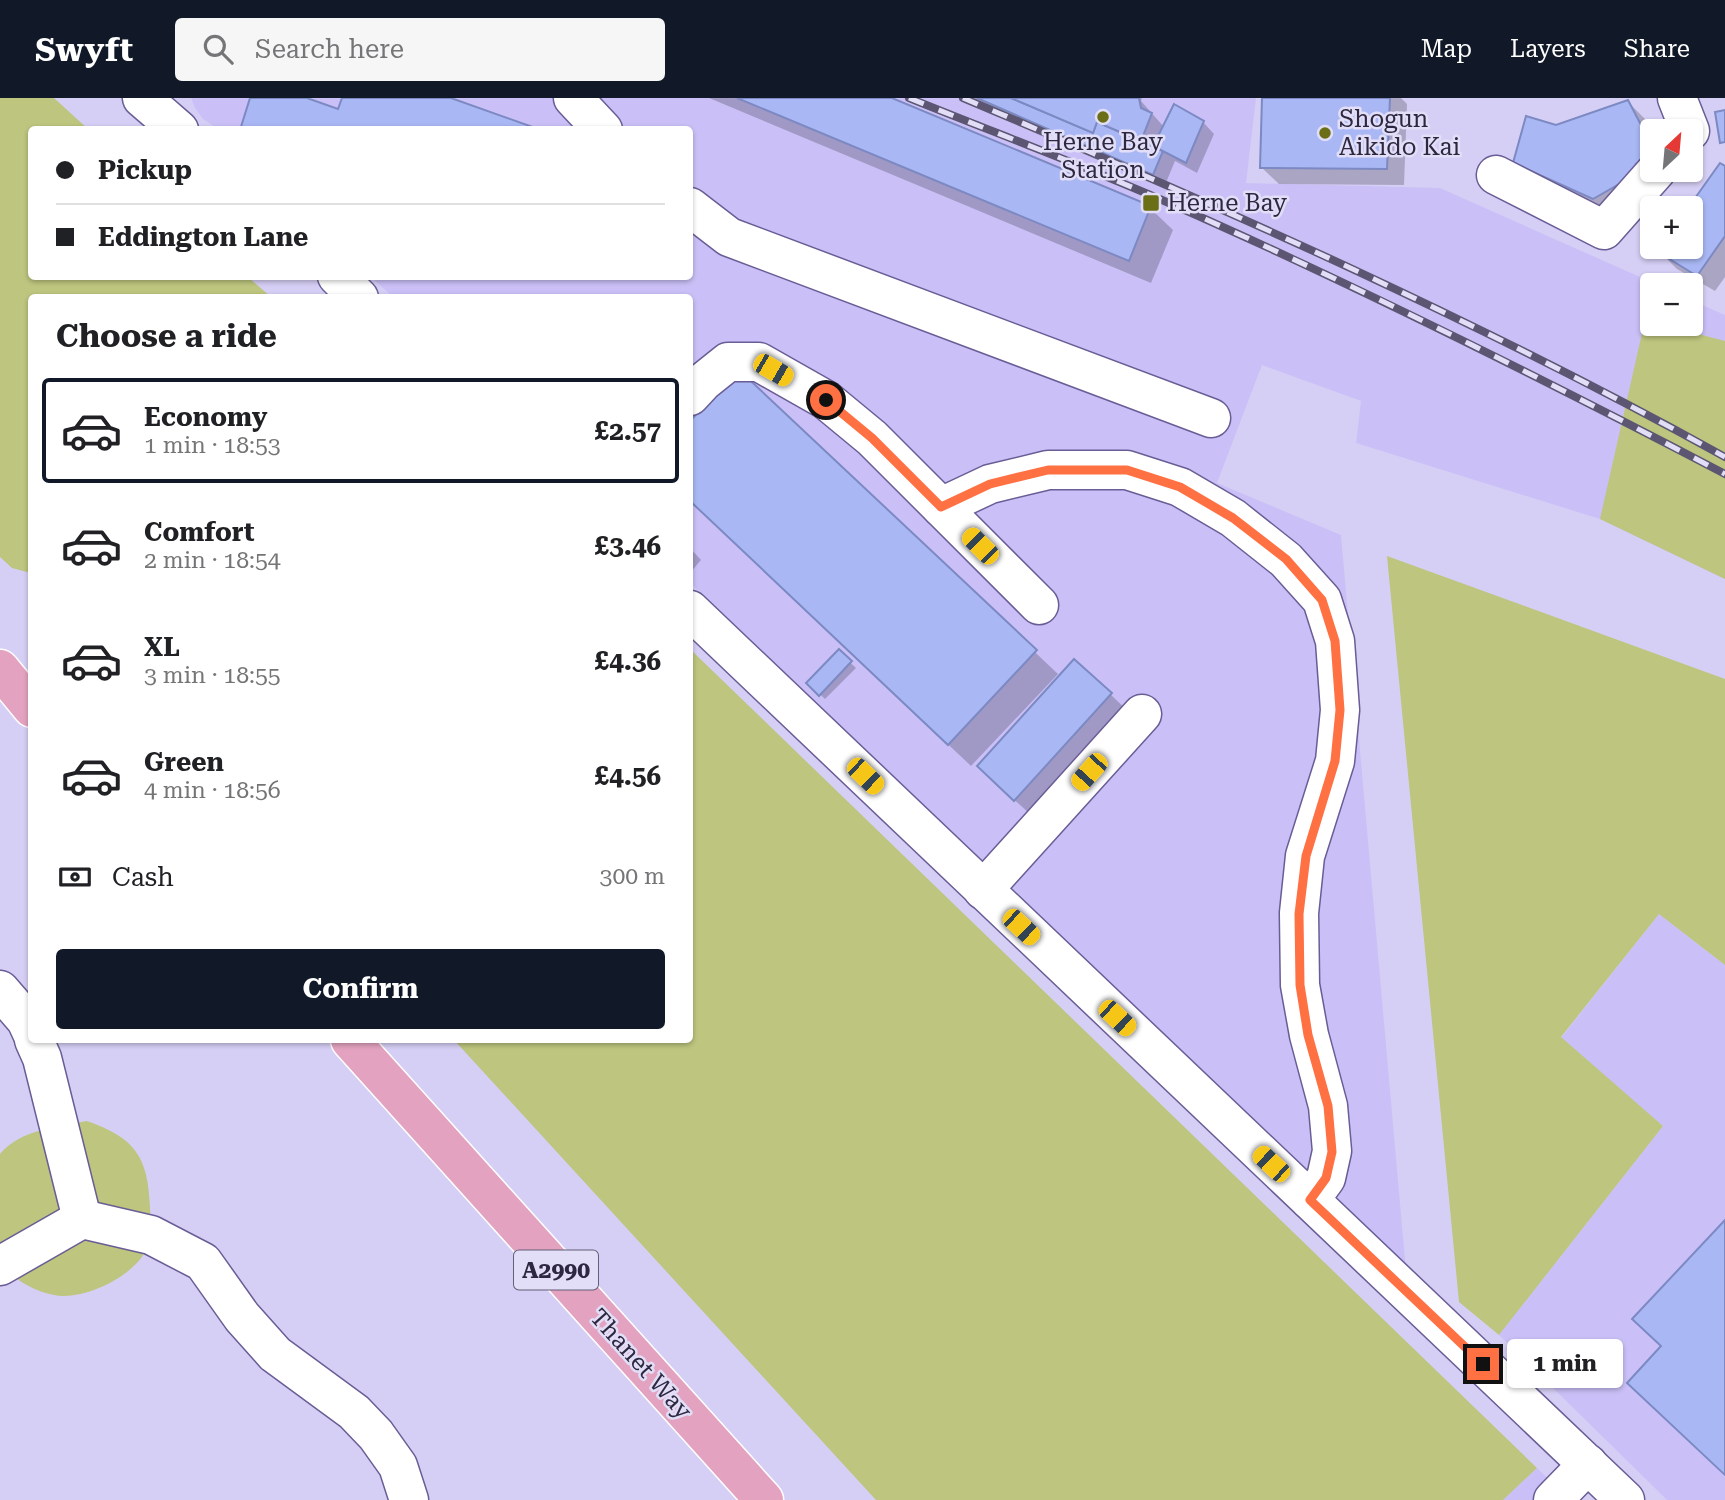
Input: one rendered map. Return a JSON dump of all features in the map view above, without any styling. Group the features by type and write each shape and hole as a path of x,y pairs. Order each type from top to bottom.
{"main road":[{"path":"0,647 28,672"},
{"path":"0,669 28,703"},
{"name":"Thanet Way","path":"353,1043 764,1500"}],"street":[{"path":"573,98 599,126"},
{"path":"1677,98 1685,119"},
{"path":"149,100 175,126"},
{"path":"1496,175 1604,230 1646,182"},
{"path":"693,209 729,237 1211,418"},
{"path":"341,280 355,294"},
{"path":"693,393 728,362 760,362 826,400 872,438 1039,605"},
{"path":"941,507 990,484 1048,470 1127,470 1180,487 1233,518 1286,559 1322,600 1335,641 1340,710 1335,761 1306,856 1299,914 1300,985 1308,1035 1328,1106 1332,1152 1326,1178 1310,1200"},
{"path":"693,613 1625,1500"},
{"path":"983,890 1142,714"},
{"path":"0,990 28,1024"},
{"path":"35,1043 42,1058 82,1219"},
{"path":"0,1266 82,1219 151,1235 203,1262 242,1317 275,1354 354,1412 376,1435 398,1466 410,1500"},
{"path":"1553,1500 1588,1465"}],"shaded area":[{"path":"191,98 1256,98 1246,183 1440,188 1640,277 1640,336 1703,336 1703,305 1725,315 1725,579 1600,519 1356,443 1361,401 1262,365 1217,483 1341,535 1406,1271 693,586 693,294 390,294 374,280 693,280 693,126 214,126 203,119"},
{"path":"1659,914 1725,965 1725,1500 1667,1500 1499,1335 1663,1126 1561,1038"},
{"path":"1537,1468 1570,1500 1503,1500"}],"green space":[{"path":"0,98 54,98 85,126 28,126 28,280 251,280 268,294 28,294 28,572 12,568 0,557"},
{"path":"1703,335 1725,341 1725,579 1600,519 1641,336"},
{"path":"1387,556 1725,679 1725,965 1659,914 1561,1037 1663,1126 1499,1335 1459,1302"},
{"path":"693,652 1537,1468 1503,1500 876,1500 457,1043 693,1043"},
{"path":"87,1121 117,1134 128,1142 142,1162 149,1190 149,1240 140,1260 119,1278 92,1291 66,1296 54,1295 24,1283 0,1262 0,1154 18,1139 29,1134"}],"building":[{"path":"250,98 307,98 338,109 342,98 451,98 530,126 241,126"},
{"path":"737,98 892,98 1151,206 1129,261"},
{"path":"977,98 1011,98 1093,133 1097,122 1163,151 1153,175"},
{"name":"Herne Bay Station","path":"1011,98 1139,98 1141,108 1152,113 1141,141 1097,122 1093,133"},
{"name":"Shogun Aikido Kai","path":"1262,98 1390,98 1387,169 1260,168"},
{"path":"1628,100 1640,123 1640,162 1636,164 1640,172 1593,199 1513,163 1526,116 1556,125"},
{"path":"1174,104 1204,121 1186,163 1153,146"},
{"path":"1725,110 1725,142 1720,143 1715,112"},
{"path":"1720,163 1725,166 1725,236 1699,273 1692,273 1669,259 1703,259 1703,196 1697,196"},
{"path":"738,369 1037,650 948,745 693,504 693,418"},
{"path":"839,649 852,661 819,696 806,683"},
{"path":"1074,659 1112,693 1014,801 977,766"},
{"path":"1725,1220 1725,1475 1627,1383 1661,1346 1632,1319"}],"railway":[{"path":"909,98 1111,179 1248,238 1454,336 1725,474"},
{"path":"963,98 1349,267 1539,359 1725,457"}],"place":[{"name":"Herne Bay Station","path":"1103,117"},
{"name":"Shogun Aikido Kai","path":"1325,133"},
{"name":"Herne Bay","path":"1151,203"}],"route":[{"path":"826,400 872,438 941,507 990,484 1048,470 1127,470 1180,487 1233,518 1286,559 1322,600 1335,641 1340,710 1335,761 1306,856 1299,914 1300,985 1308,1035 1328,1106 1332,1152 1326,1178 1310,1200 1483,1364"}]}
